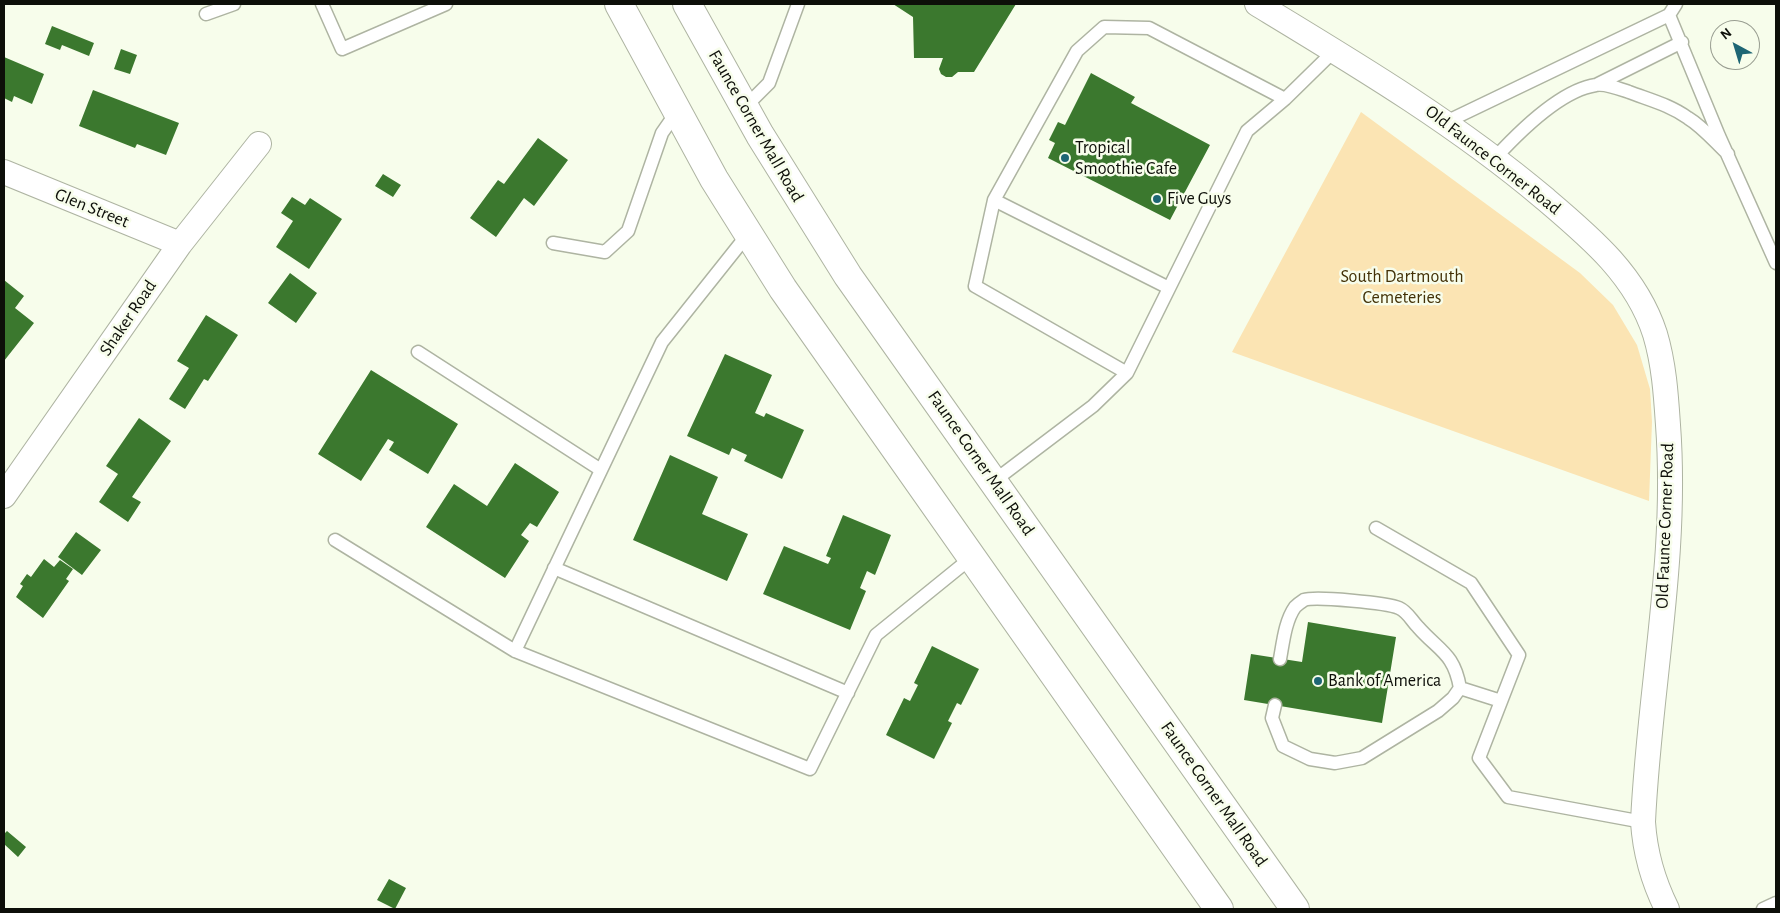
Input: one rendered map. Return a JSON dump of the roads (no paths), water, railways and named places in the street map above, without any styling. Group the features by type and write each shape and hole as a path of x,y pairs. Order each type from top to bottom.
{"main road":[{"path":"619,4 676,113 748,234 971,558 1219,909"},
{"name":"Faunce Corner Mall Road","path":"687,4 789,185 848,276 1295,909"}],"street":[{"name":"Old Faunce Corner Road","path":"1257,4 1446,122 1495,158 1603,249 1624,274 1646,313 1661,358 1669,440 1670,508 1643,822 1644,846 1651,873 1667,909"},
{"name":"Shaker Road","path":"4,496 180,244 259,144"},
{"name":"Glen Street","path":"4,172 180,244"}],"lane":[{"path":"206,14 234,4"},
{"path":"322,4 342,49 446,4"},
{"path":"744,108 770,83 798,4"},
{"path":"1446,122 1672,9 1682,42 1728,154 1776,263"},
{"path":"1127,373 975,286 994,200 1077,51 1104,28 1149,28 1285,99"},
{"path":"1495,158 1538,116 1562,100 1682,42"},
{"path":"994,481 1094,406 1127,373 1247,130 1285,99 1334,51"},
{"path":"1598,84 1652,99 1668,106 1690,118 1728,154"},
{"path":"553,242 605,252 628,231 662,133 676,113"},
{"path":"994,200 1169,288"},
{"path":"515,651 662,342 748,234"},
{"path":"418,352 601,470"},
{"path":"1376,528 1471,583 1519,655 1479,758 1508,797 1643,822"},
{"path":"336,540 515,651 810,769 876,635 971,558"},
{"path":"554,568 848,693"},
{"path":"1275,705 1272,718 1283,746 1310,759 1335,763 1362,758 1438,711 1453,698 1460,688 1457,670 1446,653 1417,626 1409,615 1398,608 1390,606 1320,598 1305,600 1296,606 1289,618 1280,659"},
{"path":"1460,688 1501,701"},
{"path":"1763,909 1776,903"}],"place":[{"name":"Tropical Smoothie Cafe","path":"1065,158"},
{"name":"Five Guys","path":"1157,199"},
{"name":"Bank of America","path":"1318,681"}],"park label":[{"name":"South Dartmouth Cemeteries","path":"1402,287"}]}
